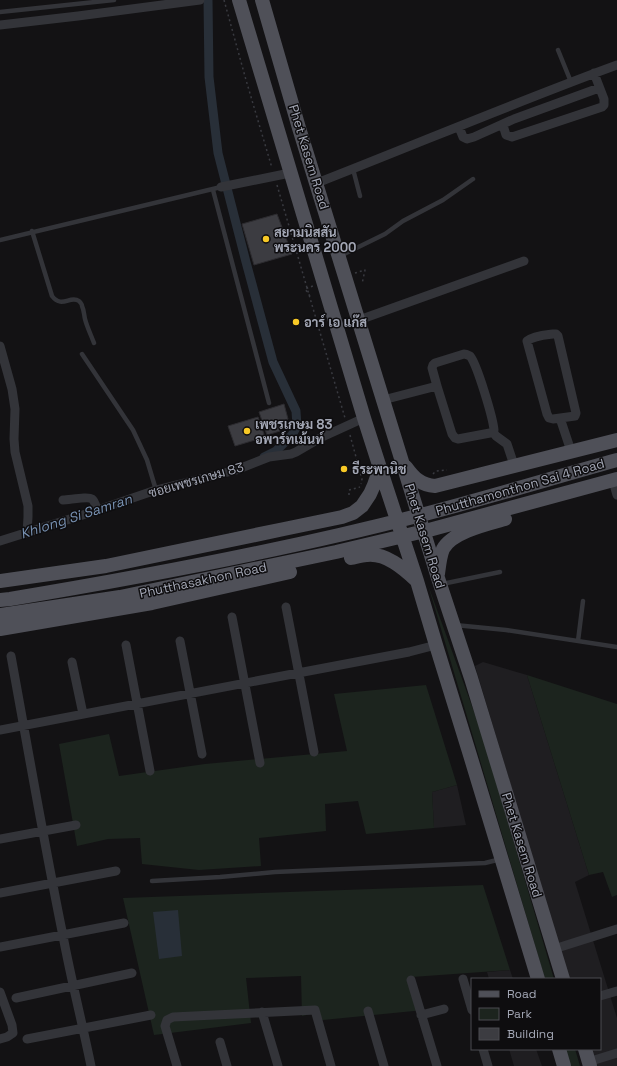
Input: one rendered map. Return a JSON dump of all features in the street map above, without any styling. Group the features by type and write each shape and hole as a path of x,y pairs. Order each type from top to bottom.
{"main road":[{"name":"Phet Kasem Road","path":"239,0 364,418 417,581 538,978"},
{"name":"Phet Kasem Road","path":"262,0 383,400 563,978"},
{"name":"Phutthamonthon Sai 4 Road","path":"402,460 418,481 427,485 435,486 617,440"},
{"name":"Phutthamonthon Sai 4 Road","path":"401,520 617,460"},
{"path":"0,581 106,566 342,517 353,513 362,506 370,494 380,468"},
{"path":"482,474 473,482 469,489 467,499 468,507 477,519 493,523"},
{"name":"Phutthamonthon Sai 4 Road","path":"439,581 443,550 451,540 460,535 493,523 617,488"},
{"name":"Phutthamonthon Sai 4 Road","path":"405,536 617,488"},
{"name":"Phutthasakhon Road","path":"5,600 96,585 305,543 401,520"},
{"path":"284,529 306,533 312,544 313,553 310,559 306,564 291,571"},
{"name":"Phutthasakhon Road","path":"6,615 142,592 336,552 405,536"},
{"path":"0,629 152,603 366,554 375,555 393,562 403,568 417,581"},
{"path":"559,1050 564,1066"}],"street":[{"path":"0,25 200,0"},
{"path":"317,183 458,127 504,107 617,65"},
{"path":"503,125 506,135 512,137 602,107 604,99 594,73"},
{"path":"458,127 463,137 467,139 474,138 514,119 599,88"},
{"path":"217,189 290,172"},
{"path":"359,320 524,261"},
{"path":"553,334 558,336 576,413 575,416 560,418 549,418 547,414 527,344 528,340 553,334"},
{"path":"0,346 15,409 15,452 28,506 28,532"},
{"path":"493,432 463,439 455,438 452,434 432,368 435,363 464,354 468,355 474,365 486,401 493,426 493,432 506,444 514,465"},
{"path":"383,400 437,386"},
{"name":"ซอยเพชรเกษม 83","path":"0,541 156,490 236,470 269,457 291,454 320,438 364,418"},
{"path":"560,418 571,451"},
{"path":"63,500 88,497 93,501 97,510"},
{"path":"286,607 314,752"},
{"path":"232,617 260,763"},
{"path":"180,641 202,754"},
{"path":"126,645 150,771"},
{"path":"0,730 409,652 436,645"},
{"path":"11,656 62,935 84,1028 91,1066"},
{"path":"72,662 83,714"},
{"path":"0,839 76,825"},
{"path":"0,893 116,871"},
{"path":"0,947 124,923"},
{"path":"554,949 617,929"},
{"path":"16,998 132,973"},
{"path":"463,979 471,1007"},
{"path":"411,980 437,1066"},
{"path":"601,996 617,991"},
{"path":"0,992 12,1025 13,1033 0,1039"},
{"path":"421,1015 444,1008"},
{"path":"177,1066 165,1026 167,1020 173,1017 315,1010 331,1066"},
{"path":"368,1011 384,1066"},
{"path":"262,1012 278,1066"},
{"path":"27,1039 151,1015"},
{"path":"220,1042 227,1066"},
{"path":"483,1050 488,1066"},
{"path":"588,1059 617,1053"}],"lane":[{"path":"0,12 114,0"},
{"path":"558,50 571,82"},
{"path":"353,169 360,196"},
{"path":"339,256 384,234 403,221 443,200 473,179"},
{"path":"0,240 32,231 217,189 269,403"},
{"path":"32,231 52,296 58,302 73,299 80,302 94,343"},
{"path":"82,354 133,430 147,460 156,490"},
{"path":"439,581 500,572"},
{"path":"578,641 583,601"},
{"path":"453,625 506,630 617,647"},
{"path":"152,881 290,871 485,863 502,859"}],"path":[{"path":"224,0 246,80 338,391 362,479 361,486 349,490 349,495"},
{"path":"362,284 365,270"},
{"path":"305,289 311,298"},
{"path":"436,470 448,470"}],"shaded area":[{"path":"483,662 527,675 589,875 575,882 617,1018 617,1066 595,1066 590,1050 601,1050 601,978 569,978 475,666"},
{"path":"457,785 466,825 434,828 432,792"},
{"path":"178,910 182,956 159,959 153,912"},
{"path":"510,970 513,978 489,978 487,972"},
{"path":"509,1050 536,1050 542,1066 514,1066"}],"green space":[{"path":"428,585 481,731 554,978 545,978"},
{"path":"527,675 617,704 617,895 612,897 603,872 589,875"},
{"path":"426,685 457,785 432,792 434,828 366,834 358,801 325,804 326,831 259,838 261,866 199,870 142,864 140,838 108,839 77,846 59,744 109,734 119,776 205,764 347,751 334,694"},
{"path":"483,885 510,970 412,977 424,1010 323,1020 311,1014 302,1016 301,976 246,978 251,1023 154,1035 123,898"},
{"path":"565,1050 575,1050 580,1066 570,1066"}],"building":[{"name":"สยามนิสสัน พระนคร 2000","path":"277,214 292,254 254,265 242,224"},
{"path":"284,404 288,419 278,423 280,431 267,435 259,412"},
{"name":"เพชรเกษม 83 อพาร์ทเม้นท์","path":"258,417 265,437 235,446 228,426"}],"waterway":[{"path":"208,0 209,77 218,153 273,362 296,411 297,426 292,435 276,451 264,457"}],"place":[{"name":"สยามนิสสัน พระนคร 2000","path":"266,239"},
{"name":"อาร์ เอ แก๊ส","path":"296,322"},
{"name":"เพชรเกษม 83 อพาร์ทเม้นท์","path":"247,431"},
{"name":"ธีระพานิช","path":"344,469"}],"water label":[{"name":"Khlong Si Samran","path":"76,516"}]}
